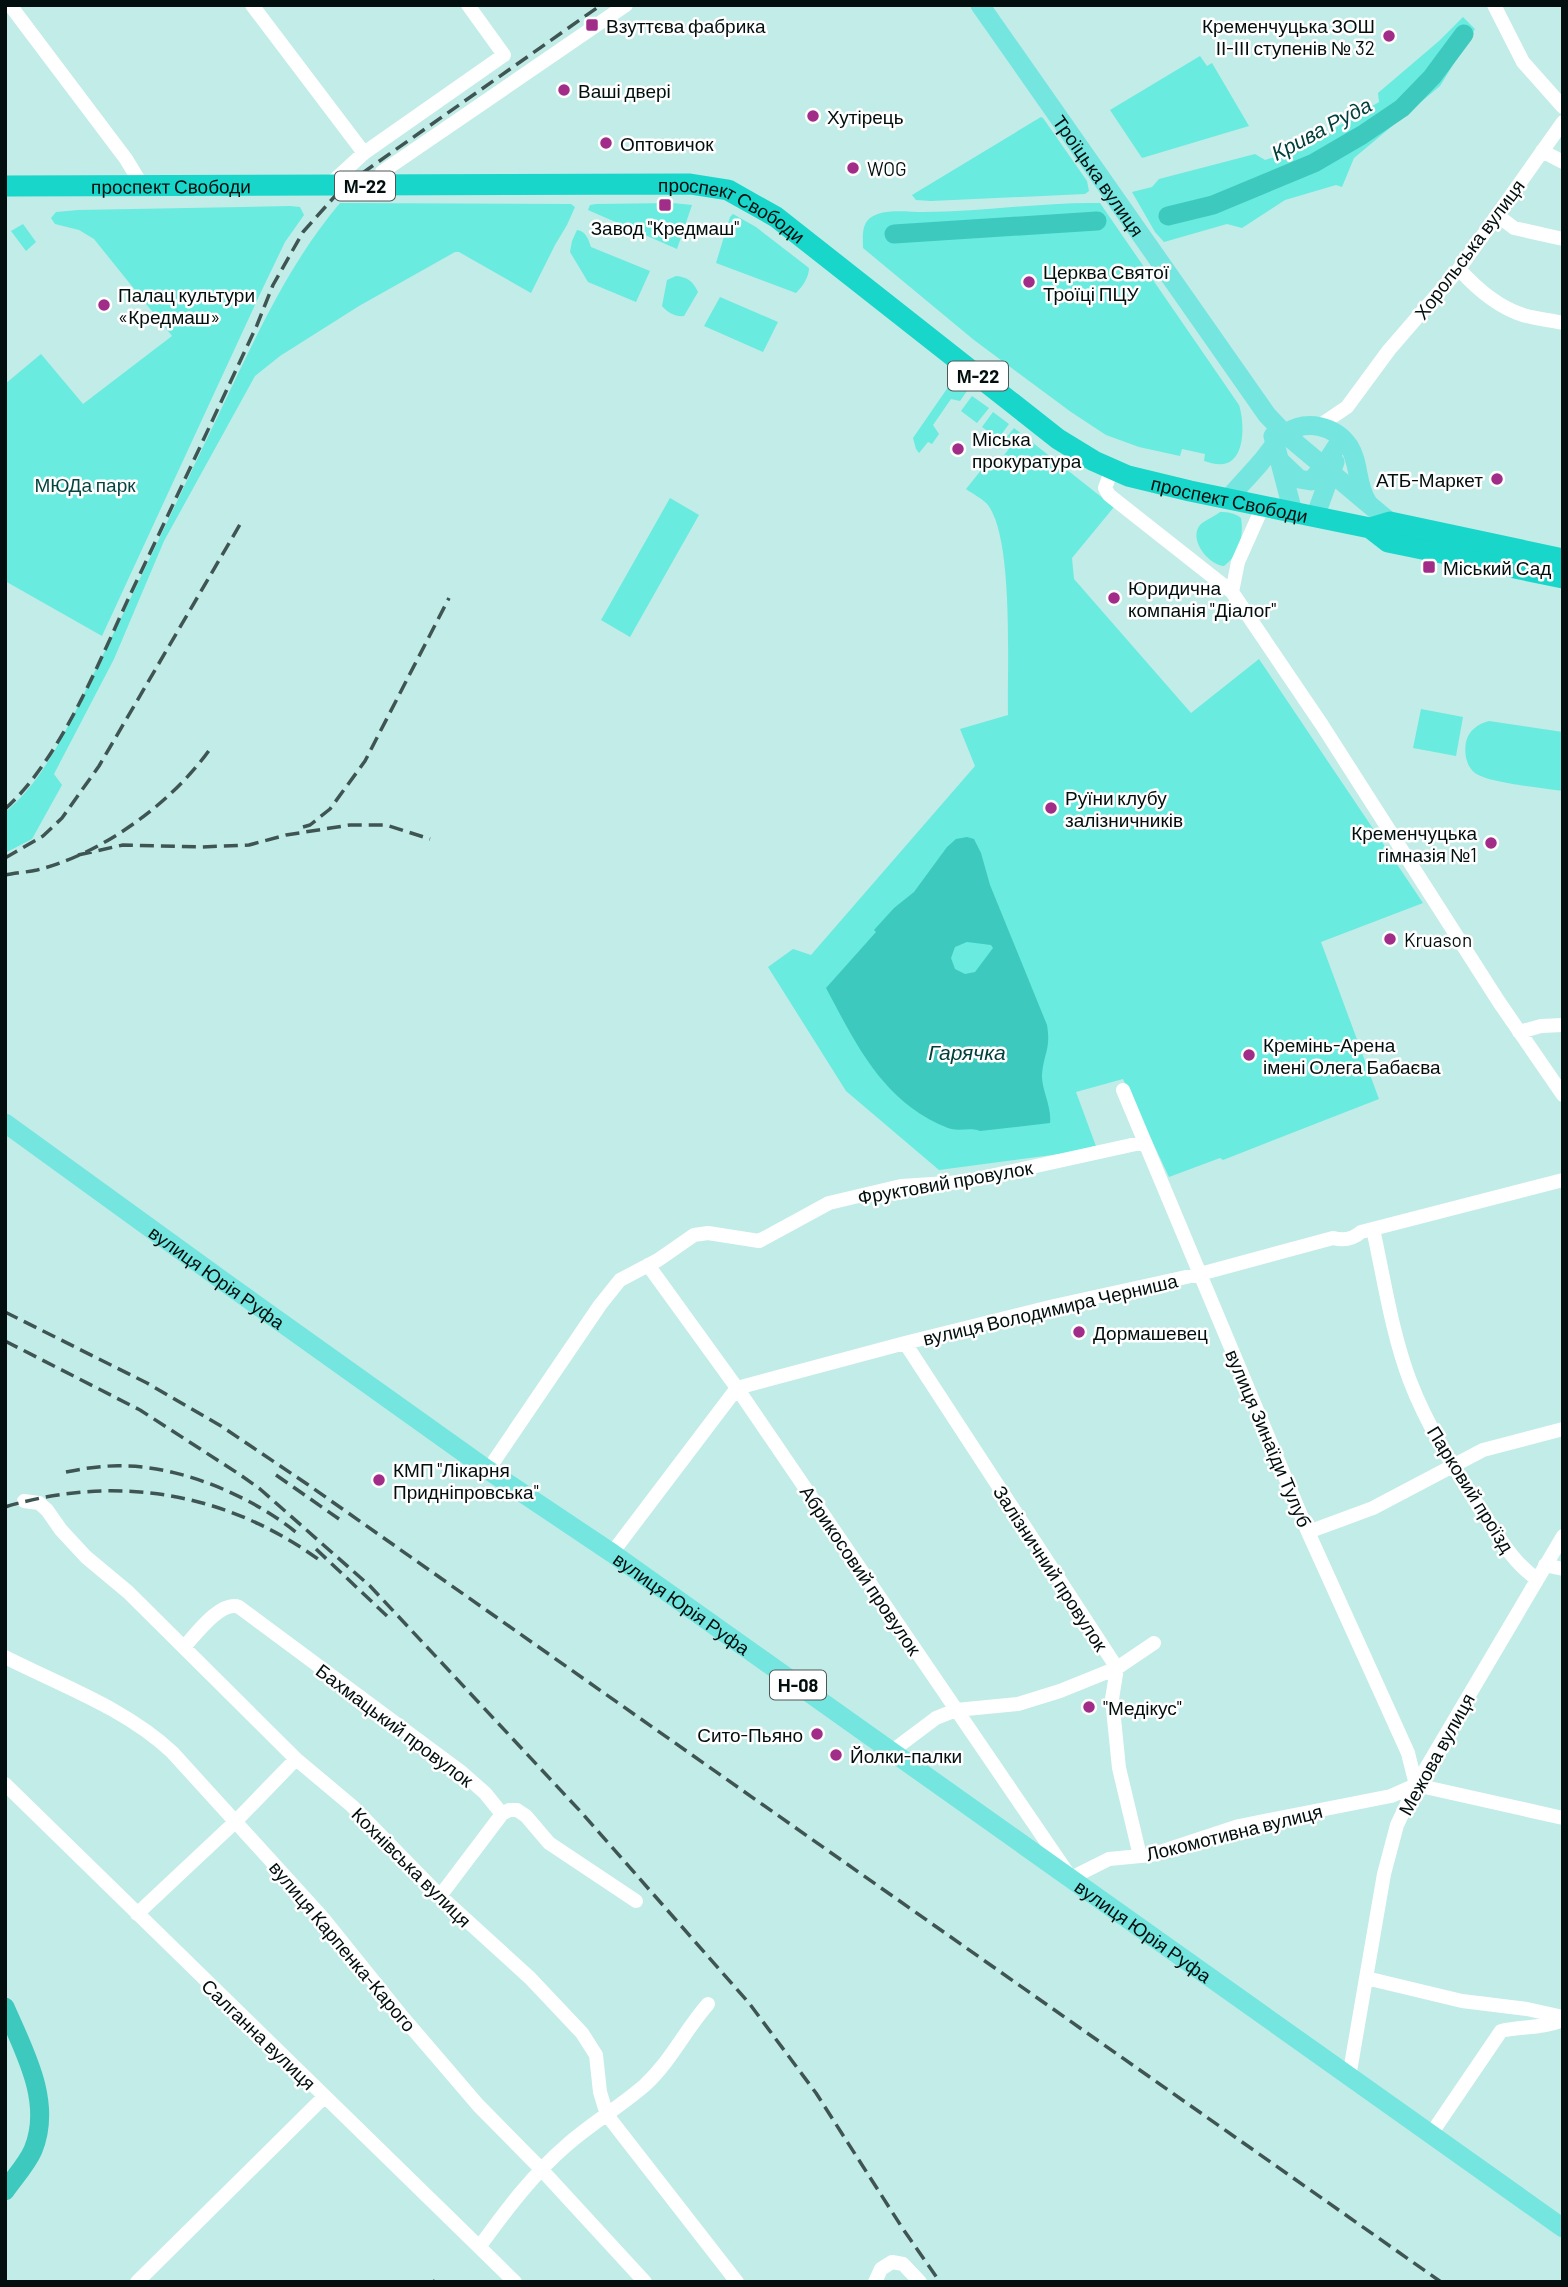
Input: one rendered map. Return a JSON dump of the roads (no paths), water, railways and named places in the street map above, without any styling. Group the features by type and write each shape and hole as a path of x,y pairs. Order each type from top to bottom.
{"highway":[{"name":"проспект Свободи","path":"5,186 690,184 728,190 776,217 1058,439 1112,469 1128,476 1315,517 1378,520 1563,559"},
{"name":"проспект Свободи","path":"1378,520 1388,542 1563,578"}],"main road":[{"name":"Троїцька вулиця","path":"980,5 1267,415 1279,446"},
{"path":"1228,499 1298,427 1319,426 1331,430 1350,448 1364,498 1378,520"},
{"path":"1279,446 1297,478 1311,481 1342,438"},
{"path":"1279,446 1322,469 1378,520"},
{"path":"1279,446 1293,512"},
{"path":"1315,517 1322,469"},
{"name":"вулиця Юрія Руфа","path":"5,1123 488,1470 612,1553 1563,2228"},
{"name":"Н-08","path":"5,1130 33,1143"}],"street":[{"path":"10,5 126,159 143,187"},
{"path":"252,5 363,153"},
{"path":"328,186 363,153 504,55 468,5"},
{"path":"382,186 383,172 625,5"},
{"path":"1494,5 1522,62 1563,107"},
{"name":"Хорольська вулиця","path":"1347,407 1389,350 1459,269 1563,122"},
{"path":"1542,151 1563,162"},
{"path":"1497,215 1514,228 1563,239"},
{"path":"1459,269 1473,285 1494,300 1523,315 1563,323"},
{"path":"1319,426 1347,407"},
{"path":"1342,438 1347,407"},
{"path":"1112,469 1105,488 1109,495 1232,592 1322,724 1563,1095"},
{"path":"1232,592 1238,562 1263,506"},
{"path":"1520,1032 1541,1026 1563,1025"},
{"name":"вулиця Зинаїди Тулуб","path":"1123,1090 1308,1532 1408,1753 1416,1785"},
{"name":"Фруктовий провулок","path":"488,1470 600,1305 620,1280 694,1235 708,1233 759,1241 829,1203 901,1186 963,1182 1145,1142"},
{"name":"вулиця Володимира Черниша","path":"737,1388 905,1343 1200,1274 1333,1238 1348,1240 1373,1229 1563,1180"},
{"name":"Парковий проїзд","path":"1373,1229 1410,1380 1431,1427 1453,1467 1513,1557 1525,1571 1537,1579"},
{"name":"Абрикосовий провулок","path":"648,1265 737,1388 1070,1878"},
{"name":"Залізничний провулок","path":"905,1343 1117,1668 1112,1699 1119,1768 1140,1856"},
{"path":"612,1553 737,1388"},
{"path":"1308,1532 1373,1508 1483,1450 1563,1429"},
{"name":"Кохнівська вулиця","path":"24,1502 39,1503 47,1510 86,1557 185,1646 296,1759 352,1807 440,1896 530,1978 592,2045 598,2067 602,2104 607,2115 737,2282"},
{"name":"Межова вулиця","path":"1349,2077 1384,1874 1397,1825 1416,1785 1563,1536"},
{"path":"1545,1565 1563,1569"},
{"name":"Бахмацький провулок","path":"185,1646 225,1607 239,1607 460,1771 485,1793 502,1814"},
{"path":"892,1751 936,1718 956,1710 1018,1704 1060,1691 1117,1668 1154,1643"},
{"name":"вулиця Карпенка-Карого","path":"5,1657 130,1719 153,1734 172,1752 322,1917 478,2105 645,2282"},
{"path":"136,1914 234,1823 296,1759"},
{"name":"Салганна вулиця","path":"5,1784 515,2282"},
{"path":"1416,1785 1563,1818"},
{"name":"Локомотивна вулиця","path":"1070,1878 1109,1859 1151,1855 1239,1826 1391,1796 1416,1785"},
{"path":"440,1896 502,1814 517,1810 526,1816 549,1843 636,1901"},
{"path":"1366,1978 1462,2001 1527,2009 1563,2018"},
{"path":"480,2246 541,2169 568,2144 646,2084 674,2054 708,2004"},
{"path":"1431,2134 1501,2031 1536,2028 1563,2018"},
{"path":"137,2282 324,2097"},
{"path":"875,2282 881,2269 891,2262 903,2264 920,2282"}],"water":[{"name":"Гарячка","path":"956,839 974,839 981,853 990,885 1047,1025 1048,1046 1042,1080 1050,1123 980,1131 948,1128 925,1117 889,1088 874,1070 826,988 894,908 914,892","holes":["967,942 991,945 993,948 975,972 965,974 955,969 951,958 955,947"]}],"waterway":[{"name":"Крива Руда","path":"1168,216 1213,205 1314,163 1362,135 1402,108 1432,77 1464,34"},
{"name":"Крива Руда","path":"894,234 1097,221"},
{"name":"Крива Руда","path":"5,2007 34,2077 40,2114 33,2150 5,2191"}],"railway":[{"path":"5,809 43,764 76,709 257,325 273,285 303,232 344,186 601,5"},
{"path":"5,858 43,836 62,818 99,766 242,521"},
{"path":"303,827 310,825 330,809 365,761 449,598"},
{"path":"5,875 37,870 62,862 110,839 156,807 210,749"},
{"path":"78,855 123,845 249,845 286,835 350,825 386,825 430,839"},
{"path":"5,1312 147,1383 221,1426 307,1484 1441,2282"},
{"path":"5,1341 140,1410 239,1474 260,1489 370,1586 581,1812 749,2003 816,2093 940,2282"},
{"path":"66,1472 119,1466 148,1468 194,1478 260,1507 297,1533"},
{"path":"276,1475 339,1519"},
{"path":"5,1507 47,1497 89,1492 130,1491 171,1496 210,1505 249,1520 286,1538 322,1562"},
{"path":"316,1549 387,1616"}],"place":[{"name":"Взуттєва фабрика","path":"592,25"},
{"name":"Кременчуцька ЗОШ ІІ-ІІІ ступенів № 32","path":"1389,36"},
{"name":"Ваші двері","path":"564,90"},
{"name":"Хутірець","path":"813,116"},
{"name":"Оптовичок","path":"606,143"},
{"name":"WOG","path":"853,168"},
{"name":"Завод \"Кредмаш\"","path":"665,205"},
{"name":"Церква Святої Троїці ПЦУ","path":"1029,282"},
{"name":"Палац культури «Кредмаш»","path":"104,305"},
{"name":"Міська прокуратура","path":"958,449"},
{"name":"АТБ-Маркет","path":"1497,479"},
{"name":"Міський Сад","path":"1429,567"},
{"name":"Юридична компанія \"Діалог\"","path":"1114,598"},
{"name":"Руїни клубу залізничників","path":"1051,808"},
{"name":"Кременчуцька гімназія №1","path":"1491,843"},
{"name":"Kruason","path":"1390,939"},
{"name":"Кремінь-Арена імені Олега Бабаєва","path":"1249,1055"},
{"name":"Дормашевец","path":"1079,1332"},
{"name":"КМП \"Лікарня Придніпровська\"","path":"379,1480"},
{"name":"\"Медікус\"","path":"1089,1707"},
{"name":"Сито-Пьяно","path":"817,1734"},
{"name":"Йолки-палки","path":"836,1755"}],"park label":[{"name":"МЮДа парк","path":"85,484"}]}
